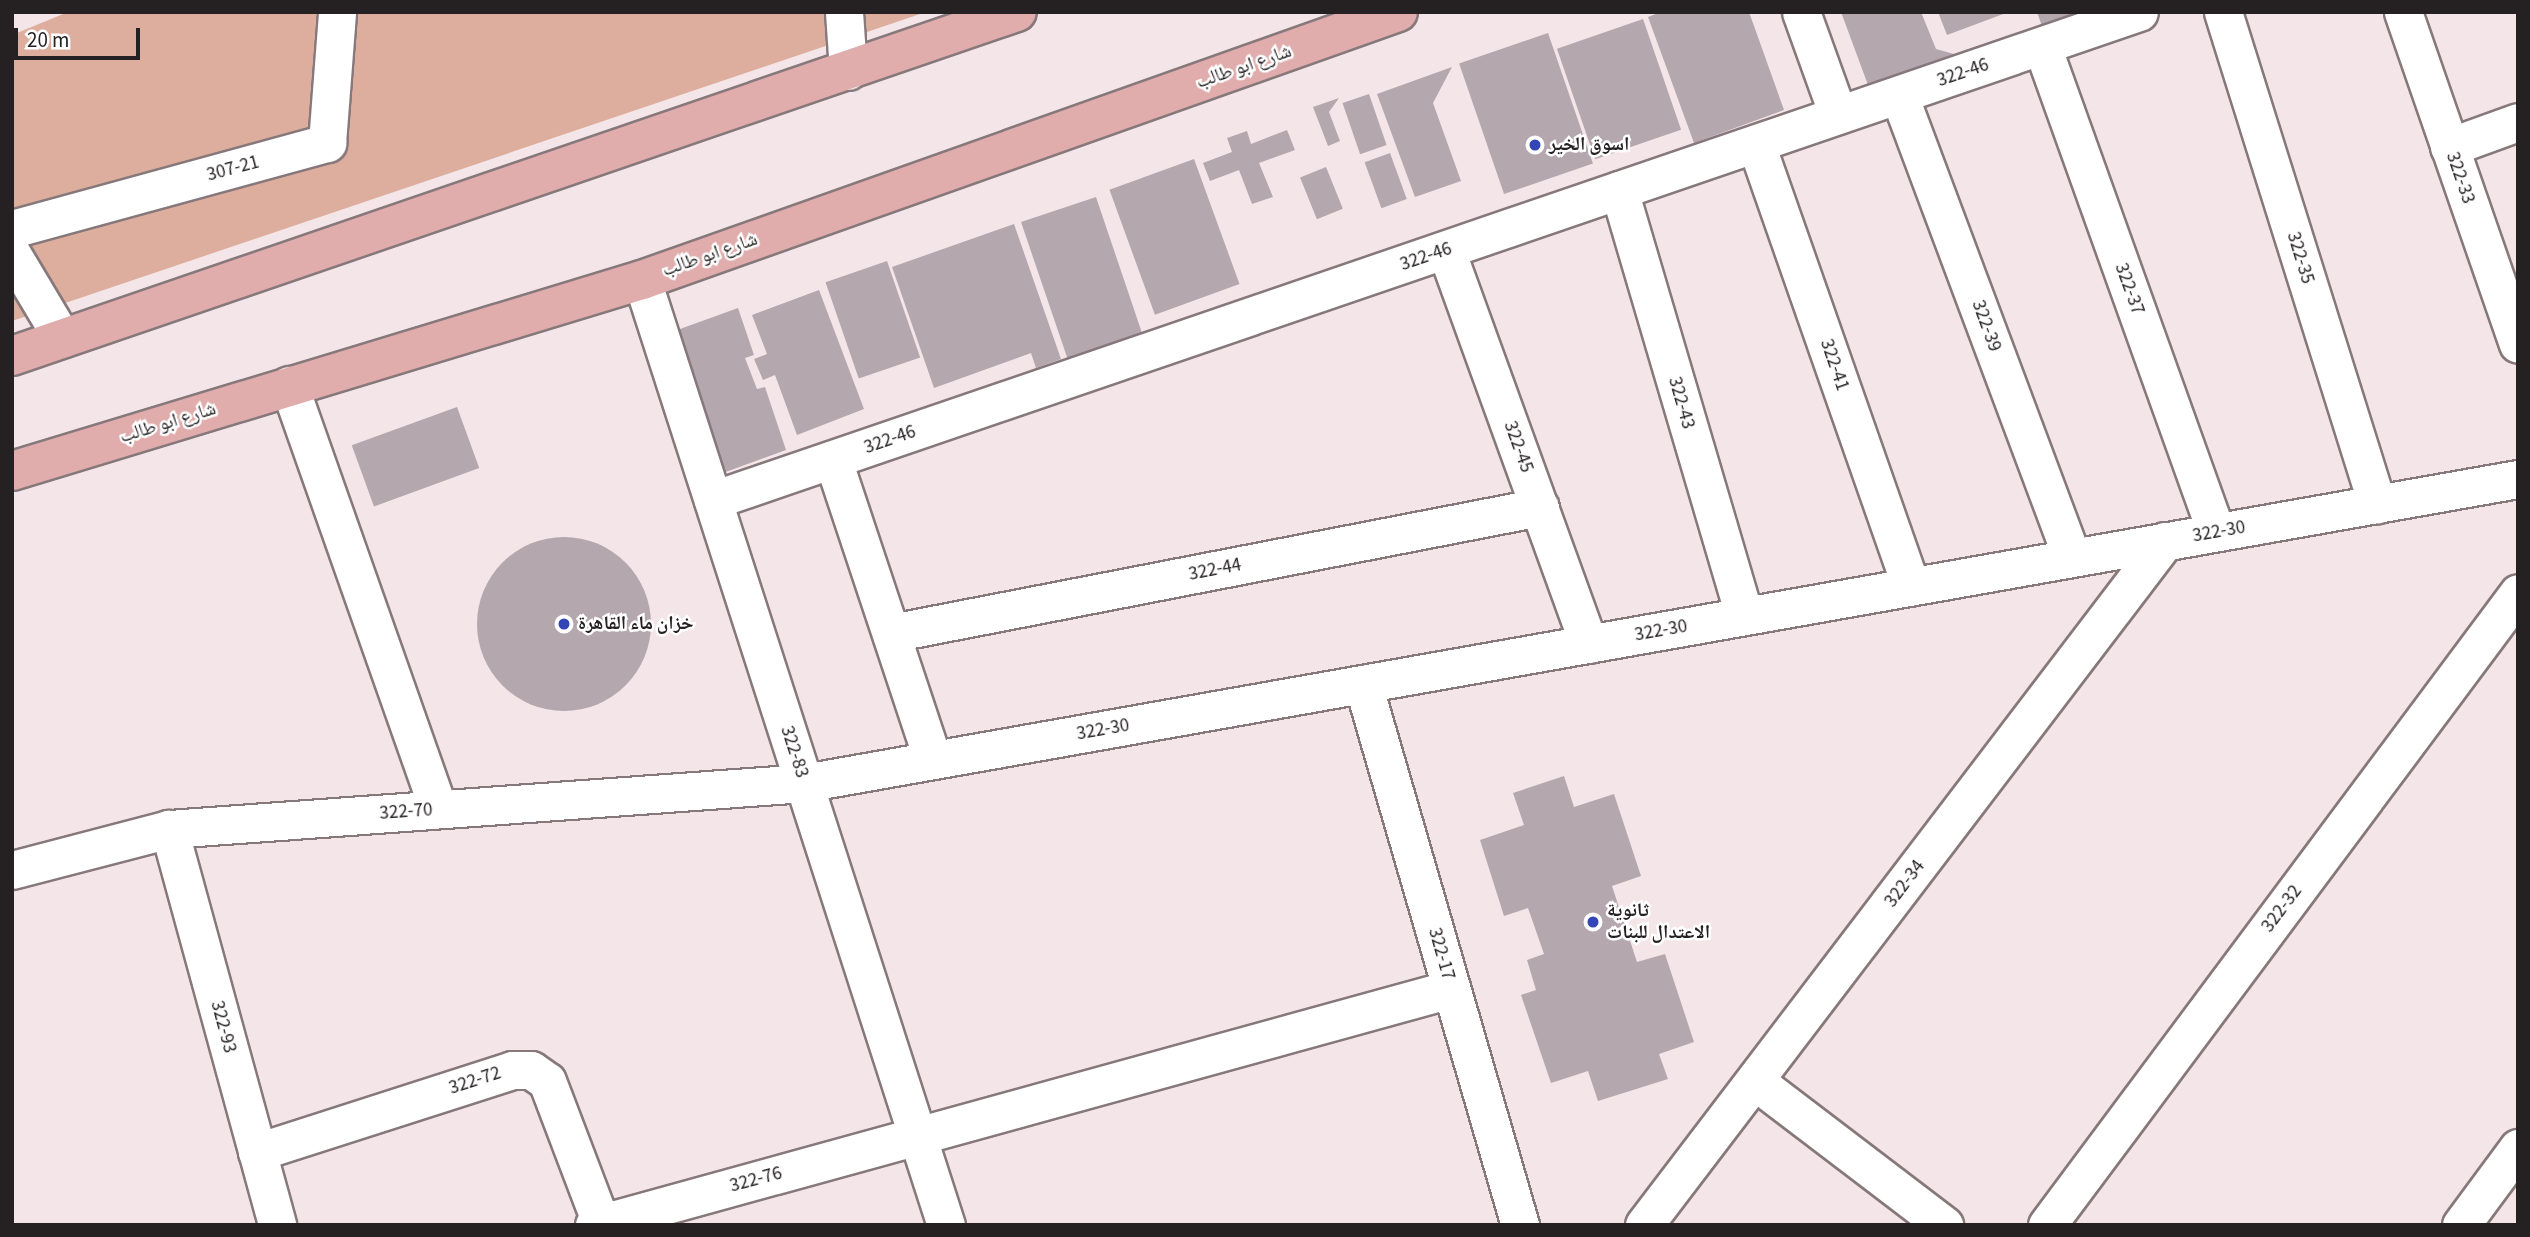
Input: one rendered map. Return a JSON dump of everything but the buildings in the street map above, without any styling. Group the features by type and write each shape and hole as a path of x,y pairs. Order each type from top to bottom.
{"main road":[{"path":"12,356 1017,12"},
{"name":"شارع ابو طالب","path":"12,471 642,279 1398,12"}],"street":[{"name":"307-21","path":"12,229 327,143 337,12"},
{"path":"844,12 848,71"},
{"path":"1801,12 1838,115"},
{"name":"322-46","path":"713,500 2139,12"},
{"name":"322-35","path":"2223,12 2377,504"},
{"name":"322-33","path":"2403,12 2518,344"},
{"name":"322-37","path":"2042,46 2216,532"},
{"name":"322-39","path":"1899,94 2072,558"},
{"path":"2449,146 2518,122"},
{"name":"322-41","path":"1756,144 1912,587"},
{"name":"322-43","path":"1619,190 1744,616"},
{"name":"322-45","path":"1446,250 1590,644"},
{"path":"12,254 62,338"},
{"name":"322-83","path":"642,279 946,1225"},
{"path":"289,385 438,809"},
{"path":"833,460 933,761"},
{"name":"322-30","path":"804,783 2518,479"},
{"name":"322-44","path":"891,633 1540,507"},
{"name":"322-34","path":"1644,1225 2165,541"},
{"name":"322-32","path":"2047,1225 2518,593"},
{"name":"322-17","path":"1363,684 1520,1225"},
{"name":"322-70","path":"12,870 169,829 804,783"},
{"name":"322-93","path":"169,829 277,1225"},
{"name":"322-76","path":"598,1224 1451,989"},
{"name":"322-72","path":"257,1152 512,1070 531,1070 547,1081 598,1224"},
{"path":"1755,1081 1944,1225"},
{"path":"2461,1225 2518,1148"}],"shaded area":[{"path":"68,12 926,12 12,321 12,35"}],"place":[{"name":"اسوق الخير","path":"1535,145"},
{"name":"خزان ماء القاهرة","path":"564,624"},
{"name":"ثانوية الاعتدال للبنات","path":"1593,922"}]}
